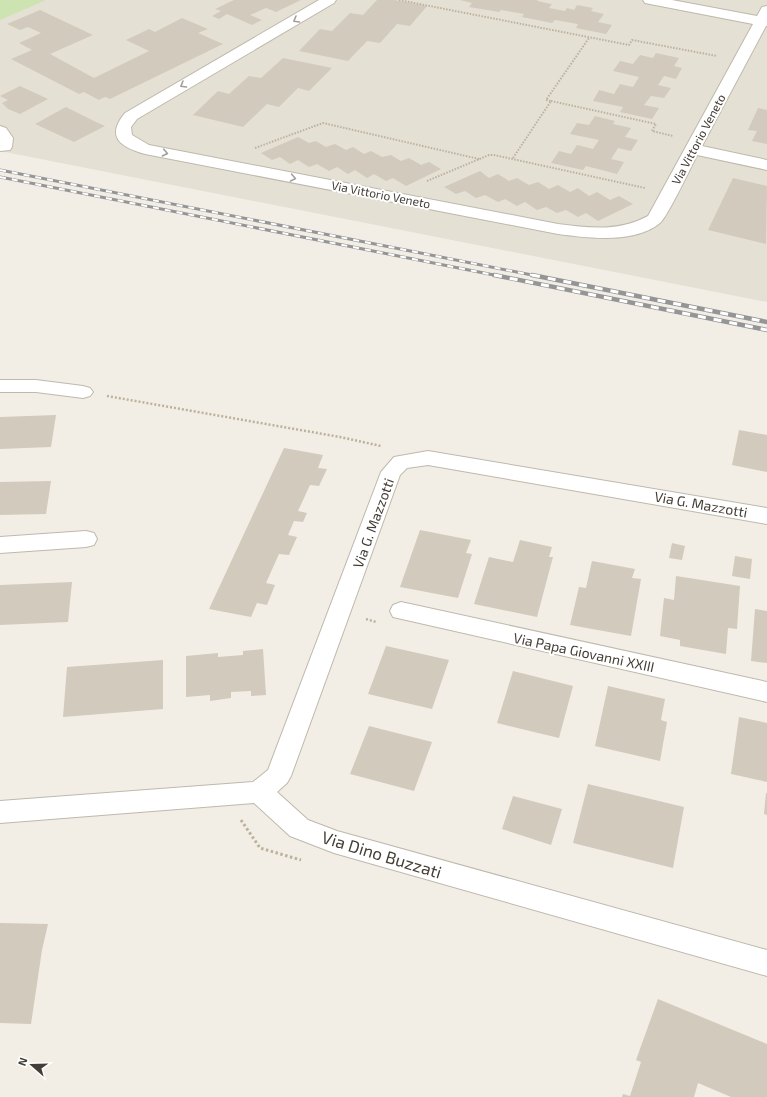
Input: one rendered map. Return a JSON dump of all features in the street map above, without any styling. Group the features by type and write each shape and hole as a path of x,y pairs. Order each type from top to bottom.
{"street":[{"name":"Via Vittorio Veneto","path":"329,0 131,116 124,124 122,131 126,139 134,145 215,163 558,229 593,233 629,232 644,227 655,219 740,60 765,18"},
{"path":"650,0 765,18"},
{"path":"0,130 5,138 4,147"},
{"path":"694,145 767,165"},
{"path":"0,386 36,386 82,392"},
{"name":"Via G. Mazzotti","path":"259,792 278,776 391,472 401,462 428,458 767,516"},
{"path":"0,545 86,539"},
{"name":"Via Papa Giovanni XXIII","path":"401,611 767,692"},
{"path":"0,812 259,792"},
{"name":"Via Dino Buzzati","path":"259,792 299,828 334,842 767,963"}],"path":[{"path":"399,0 589,38 629,45 632,40 740,60"},
{"path":"589,38 546,100 656,124 652,131 694,145"},
{"path":"513,158 551,101"},
{"path":"215,163 323,123 481,159"},
{"path":"392,196 494,155 669,193"},
{"path":"82,392 380,445 401,462"},
{"path":"339,614 385,623 401,611"}],"shaded area":[{"path":"0,0 767,0 767,302 0,151"}],"green space":[{"path":"0,0 46,0 0,20"}],"building":[{"path":"234,0 301,0 276,12 266,8 250,15 262,20 252,25 227,14 219,19 212,16 221,11 215,9"},
{"path":"377,0 394,0 427,6 410,26 397,24 380,43 367,41 348,61 299,51 320,29 332,31 350,13 363,15"},
{"path":"460,0 538,0 537,1 552,4 549,8 565,11 567,8 574,10 577,5 593,8 591,11 604,14 598,22 612,25 606,34 576,28 578,24 555,20 552,23 522,17 524,14 469,7 472,3"},
{"path":"40,10 93,35 50,54 94,78 149,51 126,40 149,29 155,32 182,18 208,29 198,33 223,44 110,99 105,97 99,100 84,92 79,94 11,59 32,50 19,43 41,33 28,27 20,30 7,24"},
{"path":"656,53 679,58 674,66 682,68 676,79 664,76 658,85 671,88 664,98 651,96 644,105 659,108 652,119 620,112 623,107 593,101 599,90 614,94 620,84 633,87 639,77 613,71 620,61 633,64 640,55 653,58"},
{"path":"283,58 332,68 309,91 298,88 279,107 267,104 243,127 193,115 218,91 229,94 249,76 261,78"},
{"path":"20,86 48,99 20,114 8,109 2,103 8,100 0,96"},
{"path":"66,107 105,126 74,142 35,124"},
{"path":"758,108 767,110 767,144 752,141 757,131 748,130"},
{"path":"595,116 615,121 613,124 631,128 625,137 638,140 631,151 618,148 611,159 624,162 617,174 586,166 583,170 551,163 559,151 571,154 577,145 593,149 599,140 570,134 577,123 589,125"},
{"path":"298,137 309,143 316,141 326,147 335,144 346,150 353,147 364,154 371,151 382,157 391,155 401,161 409,158 421,165 429,162 441,169 406,186 393,178 386,181 374,174 367,178 355,170 348,174 337,167 329,171 317,164 309,167 298,160 290,164 280,157 272,160 261,153"},
{"path":"480,171 489,178 498,174 509,181 517,178 529,185 538,182 549,189 558,185 570,192 578,188 589,196 597,192 610,200 619,196 633,204 598,221 586,213 578,217 566,210 557,213 546,207 537,210 525,202 517,206 505,199 498,202 485,195 476,198 465,191 456,194 444,187"},
{"path":"733,178 767,186 766,244 708,230"},
{"path":"56,415 51,447 0,449 0,417"},
{"path":"739,430 767,435 767,472 732,465"},
{"path":"284,448 323,455 318,468 327,469 319,486 310,485 298,511 307,513 303,522 294,521 288,535 297,537 289,555 279,554 266,583 275,585 267,605 257,603 251,617 209,609"},
{"path":"51,481 46,514 0,515 0,482"},
{"path":"420,530 471,540 466,553 472,554 458,598 400,587"},
{"path":"520,540 552,547 549,557 553,557 537,617 474,604 489,557 513,562"},
{"path":"672,543 685,546 682,560 669,558"},
{"path":"735,556 752,559 750,579 732,576"},
{"path":"592,561 635,569 632,578 641,579 631,636 570,625 579,587 586,588"},
{"path":"676,576 740,586 737,629 728,628 726,654 680,646 680,640 660,636 664,598 674,600"},
{"path":"72,582 68,622 0,625 0,585"},
{"path":"755,609 767,611 767,663 751,661"},
{"path":"386,646 449,660 432,709 368,694"},
{"path":"263,649 266,695 251,696 251,691 231,692 231,698 210,701 210,695 186,697 186,656 218,653 218,657 243,655 243,651"},
{"path":"163,660 163,709 63,717 67,667"},
{"path":"513,671 573,686 559,738 497,723"},
{"path":"608,686 665,699 661,720 667,722 660,761 595,746"},
{"path":"739,717 767,723 767,782 731,774"},
{"path":"369,726 432,742 414,791 350,774"},
{"path":"588,784 684,807 673,868 573,843"},
{"path":"767,793 767,815 764,814"},
{"path":"513,796 562,809 551,845 502,829"},
{"path":"0,923 48,924 42,950 31,1024 0,1023"},
{"path":"658,999 767,1044 767,1097 731,1097 698,1083 694,1097 622,1097 623,1094 630,1096 641,1062 636,1060"}],"railway":[{"path":"0,170 537,276"},
{"path":"0,177 497,276"},
{"path":"532,275 537,276"},
{"path":"497,276 767,330"},
{"path":"537,276 767,322"}]}
